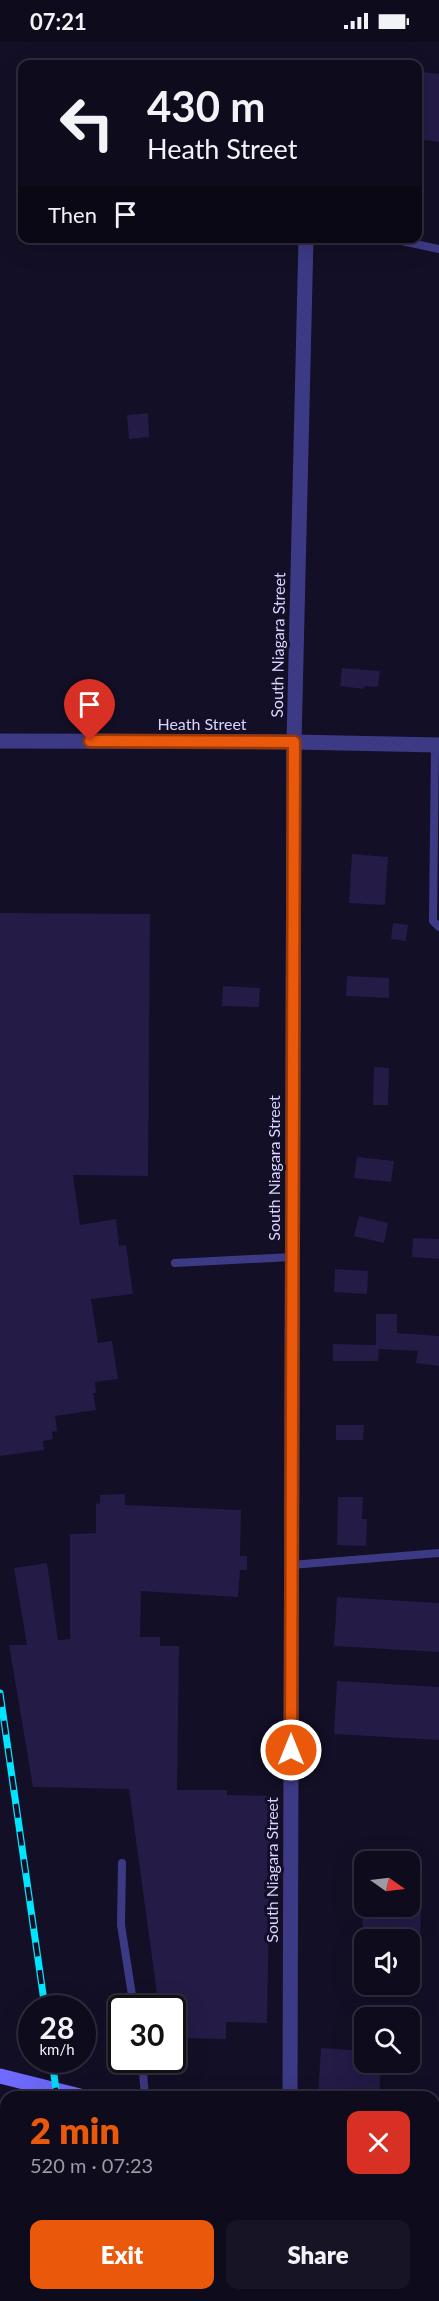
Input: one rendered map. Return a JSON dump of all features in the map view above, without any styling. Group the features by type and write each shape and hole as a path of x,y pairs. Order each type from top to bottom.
{"street":[{"name":"South Niagara Street","path":"290,2091 294,742 306,243"},
{"name":"Heath Street","path":"0,741 437,745"},
{"path":"0,2076 60,2091"}],"lane":[{"path":"411,243 439,249"},
{"path":"437,745 433,921 439,927"},
{"path":"175,1263 292,1257"},
{"path":"291,1564 439,1553"},
{"path":"122,1863 121,1925 132,1995"},
{"path":"143,2073 145,2091"}],"building":[{"path":"422,72 439,74 439,142 422,140"},
{"path":"148,413 149,437 129,439 127,415"},
{"path":"342,668 380,671 378,687 365,686 364,689 340,686"},
{"path":"352,854 388,857 385,905 349,903"},
{"path":"0,913 150,914 148,1176 73,1175 80,1225 116,1219 119,1246 126,1245 133,1294 91,1299 98,1343 112,1341 118,1379 95,1382 96,1393 93,1393 96,1410 55,1416 57,1431 52,1432 53,1439 43,1441 44,1450 0,1456"},
{"path":"393,923 408,925 406,941 391,939"},
{"path":"347,976 389,978 389,998 346,996"},
{"path":"223,986 260,988 259,1007 222,1006"},
{"path":"374,1067 389,1068 388,1105 373,1105"},
{"path":"357,1157 394,1161 391,1182 354,1178"},
{"path":"359,1216 388,1223 384,1243 354,1236"},
{"path":"413,1238 439,1239 439,1259 412,1257"},
{"path":"335,1269 368,1271 367,1294 334,1292"},
{"path":"376,1314 397,1314 397,1333 439,1336 439,1366 416,1363 418,1351 379,1349 378,1361 333,1361 333,1344 376,1345"},
{"path":"336,1425 364,1425 363,1440 336,1440"},
{"path":"125,1494 125,1505 241,1510 240,1556 247,1556 247,1570 240,1570 238,1597 141,1591 140,1637 160,1637 160,1646 179,1646 177,1790 227,1790 227,1795 271,1796 267,2023 226,2022 226,2039 186,2038 186,1995 157,1995 129,1789 33,1787 9,1645 27,1645 14,1568 47,1563 58,1640 70,1639 70,1534 96,1533 96,1504 100,1503 100,1495"},
{"path":"338,1497 363,1497 362,1519 367,1519 366,1546 337,1545"},
{"path":"337,1597 439,1603 439,1652 334,1646"},
{"path":"337,1681 439,1687 439,1740 334,1734"},
{"path":"421,1906 420,1940 420,1929 362,1929 363,1917 420,1917"},
{"path":"321,2048 354,2050 354,2073 380,2073 379,2091 318,2091"}],"railway":[{"path":"0,1693 43,1995"},
{"path":"54,2073 56,2091"}],"route":[{"path":"90,741 294,742 291,1750"}]}
